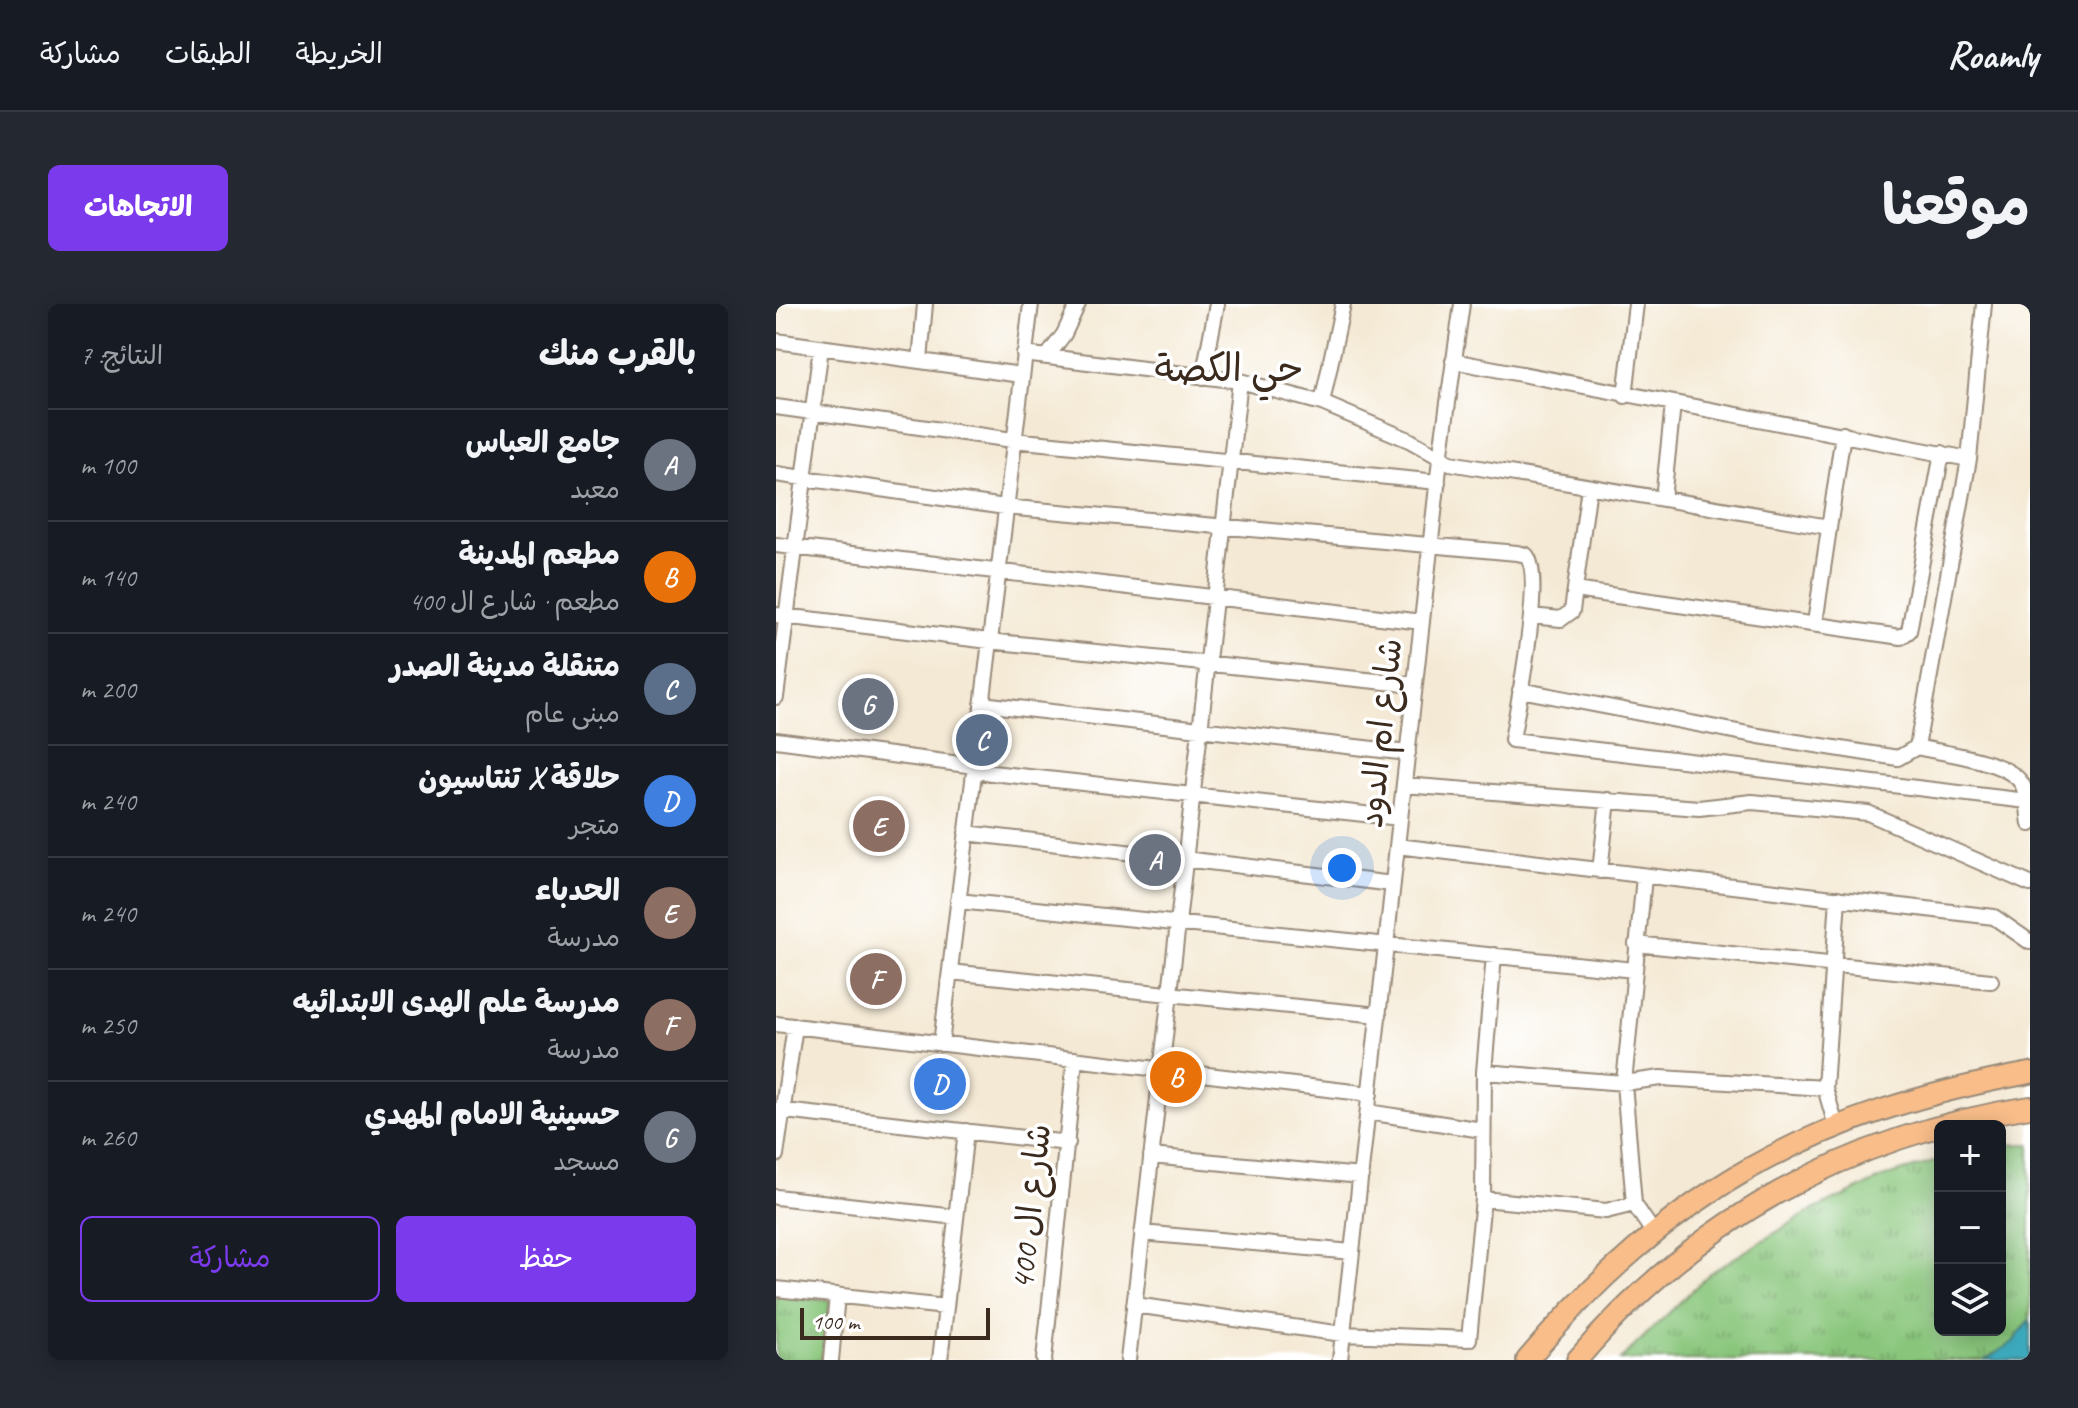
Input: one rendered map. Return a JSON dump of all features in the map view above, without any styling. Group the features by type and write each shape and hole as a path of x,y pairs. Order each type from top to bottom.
{"highway":[{"path":"1527,1360 1599,1279 1653,1232 1749,1168 1836,1126 1934,1092 2030,1073"},
{"path":"1577,1360 1634,1297 1675,1260 1770,1197 1895,1139 1986,1114 2030,1107"}],"street":[{"path":"920,361 925,304"},
{"path":"941,1044 1031,304"},
{"path":"1047,357 1064,334 1078,304"},
{"path":"1203,377 1217,304"},
{"path":"1322,403 1343,304"},
{"name":"شارع ام الدود","path":"1340,1360 1440,459 1462,304"},
{"path":"1625,396 1636,304"},
{"path":"1917,747 1969,459 1984,304"},
{"path":"776,341 1021,375"},
{"path":"776,697 781,616 795,548 821,347"},
{"path":"1024,354 1240,381 1322,403 1409,440 1440,459 1829,527"},
{"path":"1453,361 1969,459"},
{"path":"1128,1360 1240,381"},
{"path":"1663,499 1673,404"},
{"path":"776,407 1013,440 1438,482"},
{"path":"1815,623 1843,434"},
{"path":"1575,590 1896,637 1907,633 1942,453"},
{"path":"776,474 1005,507 1526,555 1533,566 1531,616 1512,740 2027,801"},
{"path":"1531,616 1565,618 1572,611 1589,487"},
{"path":"776,545 1422,622"},
{"path":"781,616 1415,685"},
{"path":"1520,690 1759,736 1898,758 1917,747 2001,767 2019,780 2027,801 2030,824"},
{"path":"982,704 1408,753"},
{"path":"776,740 974,769 1400,818"},
{"path":"2019,780 2030,766"},
{"path":"1404,785 1699,808 1752,802 1868,813 2030,884"},
{"path":"1600,871 1608,800"},
{"path":"966,833 1393,884"},
{"path":"1397,846 1994,917 2030,942"},
{"path":"1644,877 1624,1083 1634,1204 1653,1232"},
{"path":"1836,1126 1825,1088 1838,898"},
{"path":"958,901 1634,970"},
{"path":"1636,944 1991,981"},
{"path":"1134,1305 1343,1334 1469,1339 1483,1199 1484,1072 1494,955"},
{"path":"950,972 1379,1015"},
{"path":"776,1024 1370,1094"},
{"path":"776,1155 779,1111 795,1026"},
{"name":"شارع ال 400","path":"1044,1360 1075,1059"},
{"path":"1484,1072 1624,1083 1661,1078 1825,1088"},
{"path":"779,1111 1068,1143"},
{"path":"1368,1112 1482,1130"},
{"path":"940,1360 966,1131"},
{"path":"1151,1156 1361,1176"},
{"path":"776,1197 956,1217"},
{"path":"1483,1199 1606,1211 1634,1204"},
{"path":"1142,1233 1352,1252"},
{"path":"776,1289 946,1307"},
{"path":"831,1360 837,1295"}],"green space":[{"path":"2030,1144 2030,1360 1620,1360 1710,1273 1811,1211 1887,1176 1934,1162 1934,1336 2006,1336 2006,1145"},
{"path":"776,1295 830,1300 825,1360 776,1360"}],"water":[{"path":"2030,1319 2030,1360 1985,1360 2013,1342"}],"place":[{"name":"حسينية الامام المهدي","path":"868,704"},
{"name":"متنقلة مدينة الصدر","path":"982,740"},
{"name":"الحدباء","path":"879,826"},
{"name":"جامع العباس","path":"1155,860"},
{"name":"مدرسة علم الهدى الابتدائيه","path":"876,979"},
{"name":"مطعم المدينة","path":"1176,1077"},
{"name":"حلاقة X تنتاسيون","path":"940,1084"}],"district":[{"name":"حي الكصة","path":"1229,368"}]}
